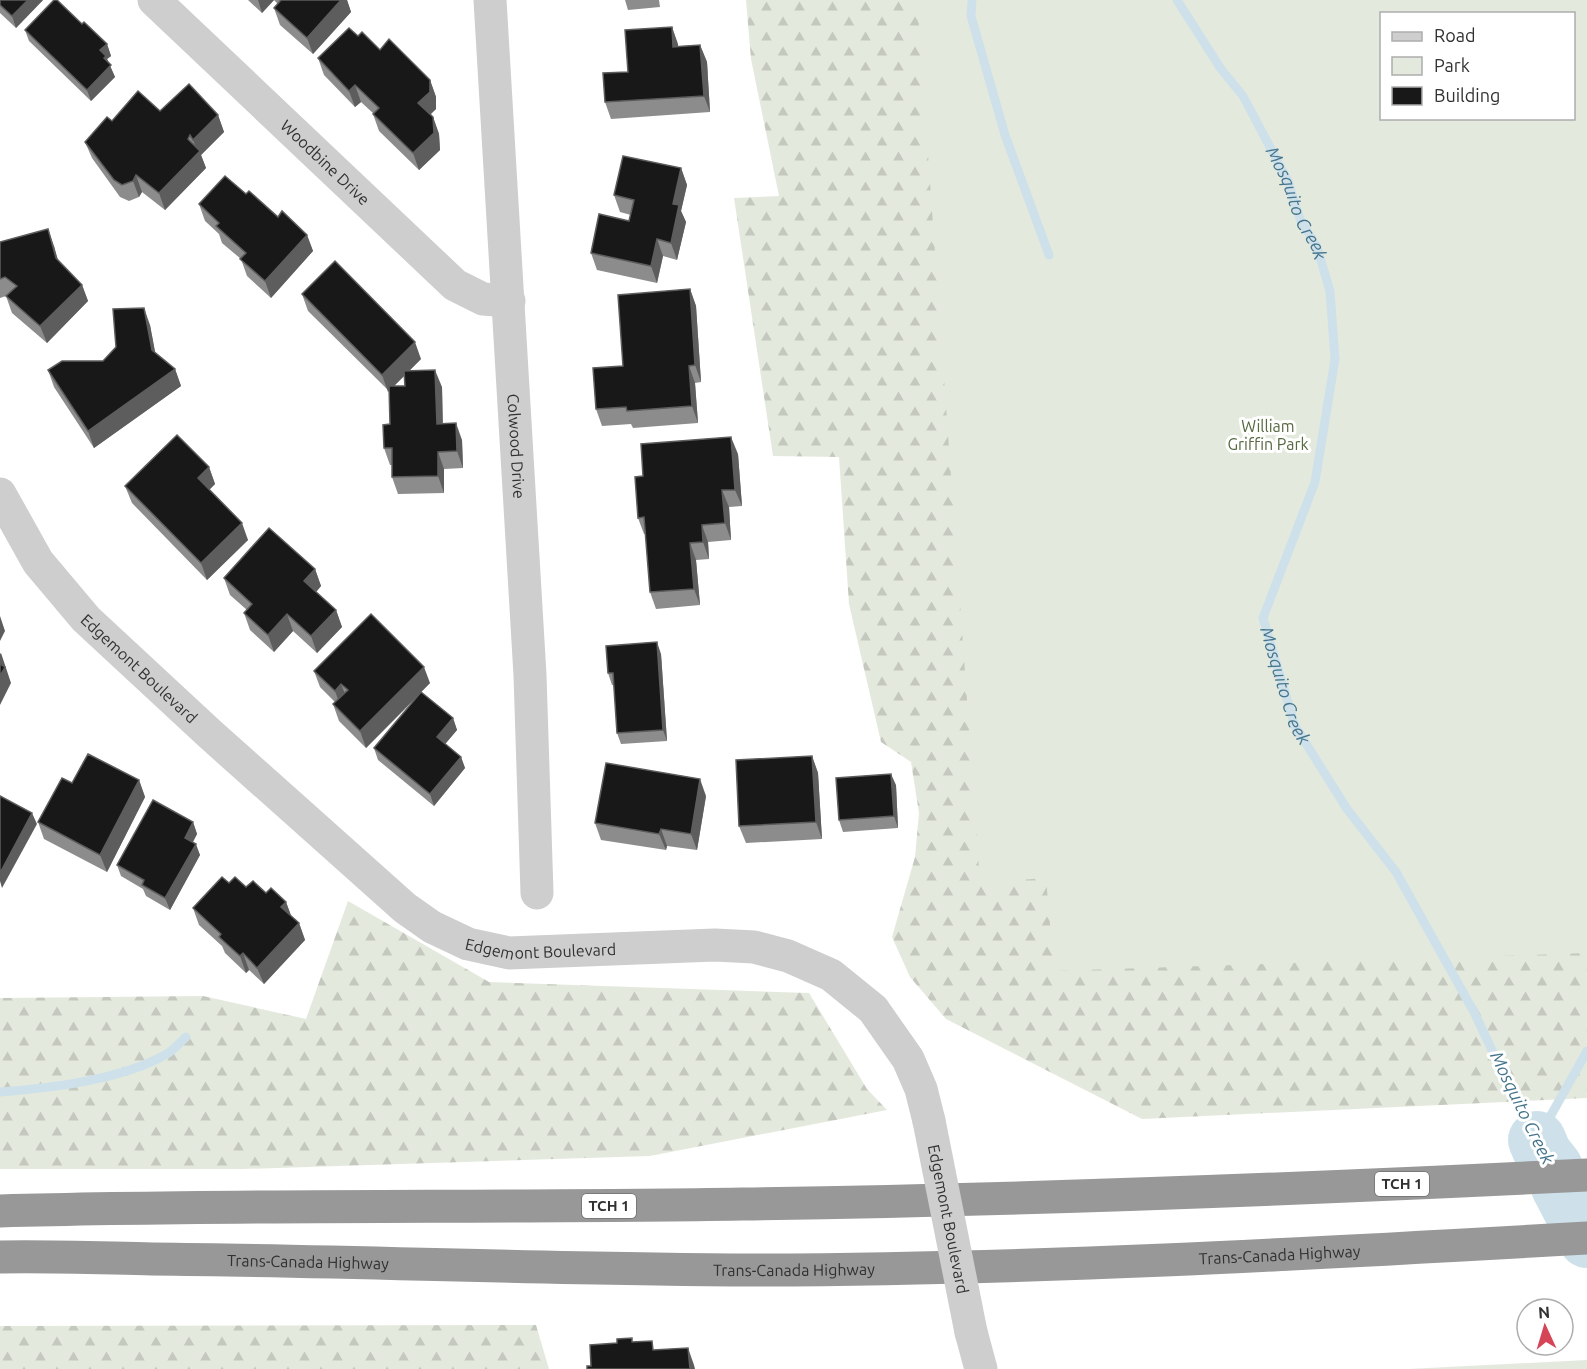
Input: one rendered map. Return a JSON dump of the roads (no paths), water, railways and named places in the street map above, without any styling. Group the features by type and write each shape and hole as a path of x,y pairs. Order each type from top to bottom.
{"highway":[{"name":"TCH 1","path":"0,1211 265,1206 527,1207 755,1204 1218,1193 1587,1175"},
{"name":"Trans-Canada Highway","path":"0,1257 746,1270 984,1266 1259,1256 1587,1238"},
{"path":"1259,1256 1587,1259"}],"street":[{"name":"Woodbine Drive","path":"154,0 455,285 483,299 509,301"},
{"name":"Colwood Drive","path":"490,0 530,675 537,893"},
{"name":"Edgemont Boulevard","path":"0,494 38,562 86,619 405,908 432,927 468,944 508,953 715,945 754,947 788,956 831,975 873,1009 908,1059 921,1089 971,1332 981,1369"}],"waterway":[{"path":"972,0 971,16 1005,135 1049,255"},
{"name":"Mosquito Creek","path":"1177,0 1221,69 1243,96 1288,181 1300,219 1317,247 1330,291 1335,359 1315,482 1263,618 1295,726 1347,809 1396,872 1474,1012 1521,1112 1537,1140"},
{"path":"0,1092 63,1085 127,1071 168,1053 186,1037"},
{"path":"1537,1140 1587,1051"},
{"name":"Mosquito Creek","path":"1537,1140 1543,1154 1554,1168 1560,1187 1587,1239"}],"park label":[{"name":"William Griffin Park","path":"1268,435"}]}
